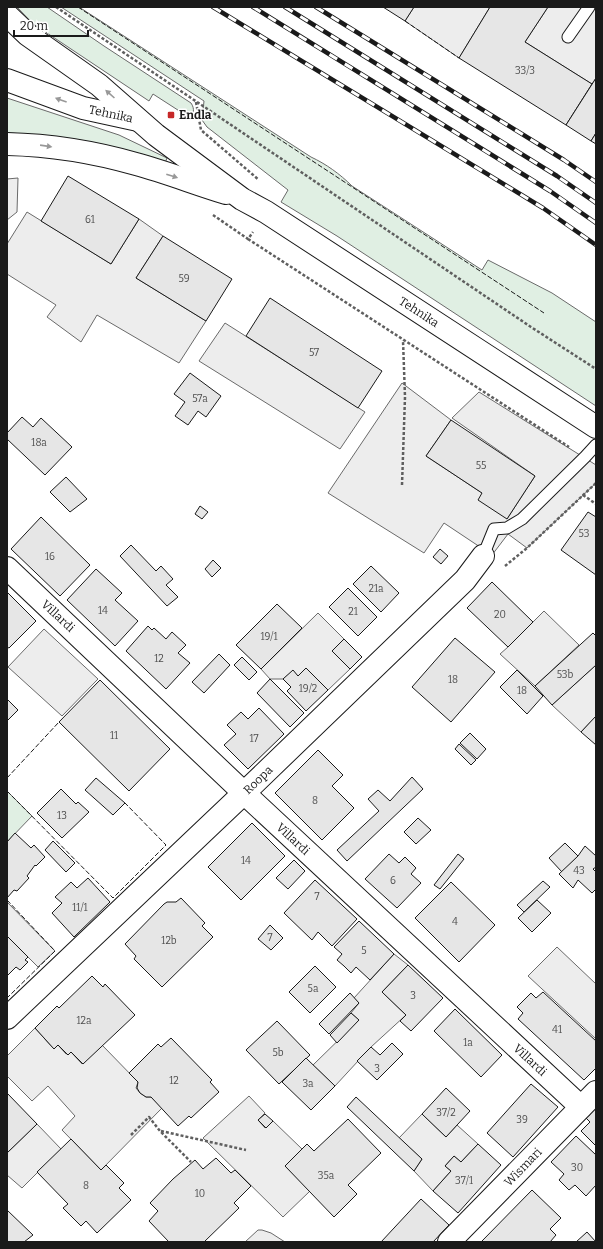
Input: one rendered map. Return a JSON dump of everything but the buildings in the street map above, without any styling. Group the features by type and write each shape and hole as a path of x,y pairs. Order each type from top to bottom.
{"street":[{"path":"7,14 28,35 99,85 139,120"},
{"name":"Tehnika","path":"7,80 83,108 139,120 156,135 242,199 266,212 596,427"},
{"name":"Tehnika","path":"7,144 37,145 70,149 136,164 242,199"},
{"name":"Roopa","path":"7,1018 465,580 483,556"},
{"name":"Villardi","path":"7,568 244,793 589,1100"},
{"name":"Wismari","path":"449,1242 589,1100"}],"lane":[{"path":"568,37 589,7"},
{"path":"585,457 596,445"},
{"name":"Roopa","path":"483,556 494,530 507,528 522,519 585,457"}],"path":[{"path":"56,7 531,327 596,369"},
{"path":"196,102 201,130 260,180"},
{"path":"248,239 585,457"},
{"path":"402,485 404,397 403,339"},
{"path":"504,567 527,548 596,483"},
{"path":"583,495 596,504"},
{"path":"131,1135 149,1117 160,1131 192,1162"},
{"path":"160,1131 246,1150"}],"green space":[{"path":"17,7 47,7 191,103 193,114 191,118 189,120 184,114 153,94 149,101 32,23"},
{"path":"61,7 79,7 338,173 352,186 482,270 488,260 552,293 596,322 596,406 337,236 281,202 288,190 207,127 202,120 204,101"},
{"path":"7,98 119,135 167,158 165,163 26,134 7,133"},
{"path":"7,791 32,816 7,842"}],"shaded area":[{"path":"414,7 490,7 459,58 405,21"},
{"path":"548,7 596,7 596,78 592,84 525,42"},
{"path":"18,178 17,212 7,220 7,179"},
{"path":"27,212 111,264 139,219 163,236 136,278 206,321 179,363 97,315 81,342 47,317 56,305 7,274 7,244"},
{"path":"225,323 365,412 340,449 199,361"},
{"path":"402,383 451,420 426,456 482,493 507,519 535,476 452,418 479,392 596,465 596,483 527,548 508,534 492,555 444,523 424,553 328,493"},
{"path":"544,611 579,645 535,686 500,654"},
{"path":"318,613 344,639 332,651 350,669 328,690 298,676 293,671 283,679 270,679 261,669"},
{"path":"44,629 98,679 62,716 8,667"},
{"path":"596,665 596,716 581,732 552,705"},
{"path":"7,902 55,951 38,967 7,936"},
{"path":"557,947 596,984 596,1039 528,976"},
{"path":"394,954 408,965 382,992 406,1015 371,1047 335,1086 313,1065 359,1020 351,1013 359,1003 354,998"},
{"path":"35,1028 53,1048 58,1045 66,1054 71,1052 82,1064 102,1045 138,1082 136,1088 140,1093 146,1097 151,1097 162,1108 101,1170 62,1130 75,1116 48,1086 32,1101 7,1076 7,1056"},
{"path":"249,1096 265,1113 258,1120 265,1128 273,1121 302,1149 285,1166 310,1191 283,1217 203,1138"},
{"path":"422,1114 446,1137 457,1125 478,1144 461,1162 454,1156 445,1166 451,1171 433,1191 414,1171 422,1159 399,1138"},
{"path":"37,1124 61,1149 22,1188 7,1175 7,1153"},
{"path":"258,1230 271,1233 285,1242 245,1242"}],"railway":[{"path":"213,7 543,208 596,245"},
{"path":"253,7 550,191 596,223"},
{"path":"285,7 557,176 596,203"},
{"path":"316,7 564,160 596,182"}],"fence":[{"path":"78,7 544,313"},
{"path":"405,21 459,58"},
{"path":"7,778 59,722"},
{"path":"7,791 113,898 166,845 125,803"},
{"path":"7,900 55,951 7,998"}],"place":[{"name":"Endla","path":"171,115"}]}
